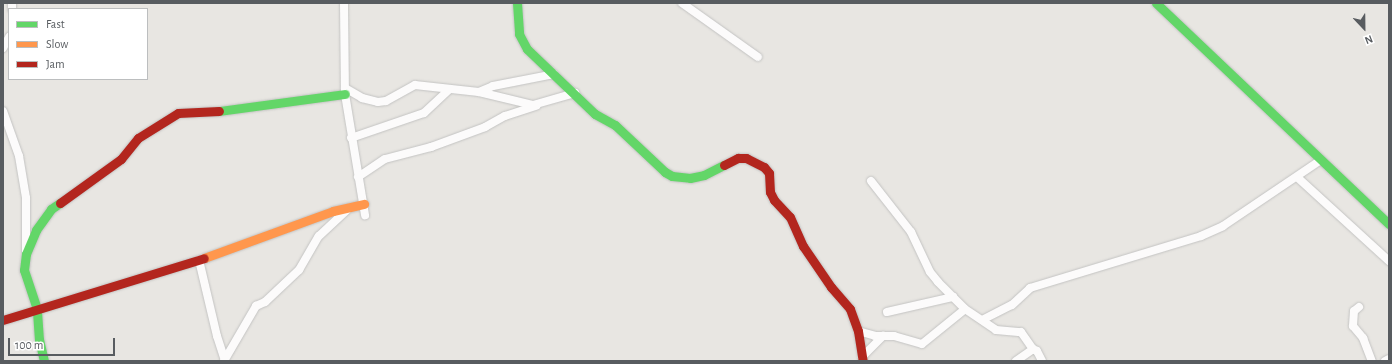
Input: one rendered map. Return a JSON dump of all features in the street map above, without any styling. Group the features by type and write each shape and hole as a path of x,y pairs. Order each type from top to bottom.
{"main road":[{"path":"517,3 519,34 523,42 595,114 615,126 653,163 672,176 682,178 699,176 738,158 746,158 764,166 769,173 770,192 774,200 790,217 800,240 831,287 848,306 858,331 863,359"},
{"path":"1156,3 1389,224"},
{"path":"44,361 39,340 37,308 25,279 26,254 36,230 51,209 121,159 138,138 173,115 182,112 227,111 321,99 345,91"},
{"path":"3,320 37,308 199,260 364,204"}],"street":[{"path":"344,3 345,91 351,138 365,215"},
{"path":"682,3 758,57"},
{"path":"3,48 8,39"},
{"path":"479,92 493,86 554,74"},
{"path":"345,91 362,98 378,102 386,101 412,85 479,92 523,103 540,105"},
{"path":"351,138 424,114 450,90"},
{"path":"358,177 384,159 431,147 485,127 505,116 574,93"},
{"path":"3,111 19,156 27,202 26,254"},
{"path":"984,319 1012,305 1030,288 1212,231 1250,209 1321,160"},
{"path":"1297,177 1389,261"},
{"path":"871,181 911,232 930,272 953,297 965,309 984,319 998,330 1021,332 1032,349 1037,351 1042,361"},
{"path":"225,361 257,306 268,299 299,270 315,241 349,208"},
{"path":"199,260 217,336 225,361"},
{"path":"887,312 953,297"},
{"path":"1359,307 1354,311 1353,326 1363,338 1372,361"},
{"path":"858,331 883,336 894,336 922,344 965,309"},
{"path":"863,359 883,336"},
{"path":"1016,361 1032,349"},
{"path":"1385,361 1389,359"}],"traffic: fast":[{"path":"517,3 519,34 527,49 595,114 615,125 665,172 672,176 690,178 704,175 724,165"},
{"path":"1156,3 1389,224"},
{"path":"219,111 345,94"},
{"path":"44,361 39,340 37,309 24,270 26,254 36,230 51,209 60,203"}],"traffic: slow":[{"path":"204,258 333,211 364,204"}],"traffic: jam":[{"path":"60,203 121,159 138,138 178,113 219,111"},
{"path":"724,165 738,158 746,158 764,167 769,173 770,192 774,200 790,217 803,246 831,287 850,309 858,331 863,361"},
{"path":"3,320 204,258"}]}
